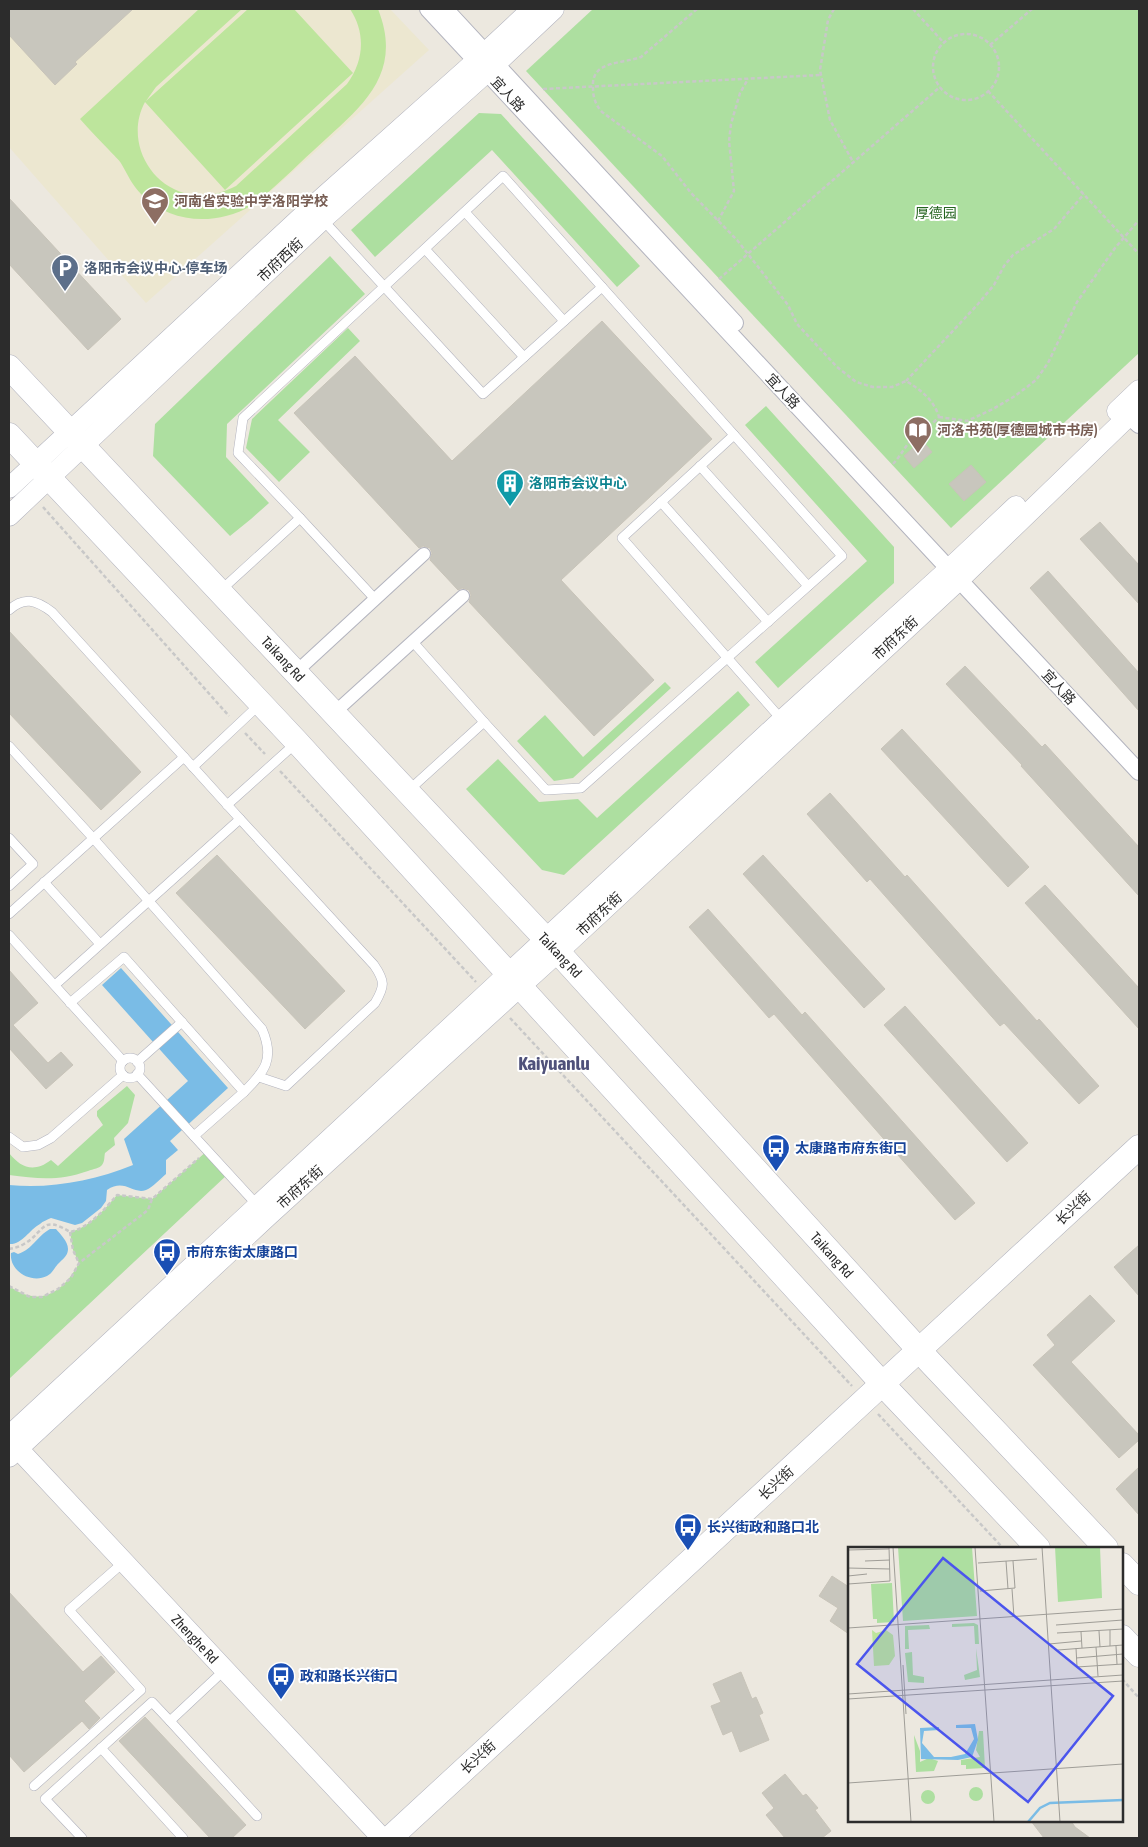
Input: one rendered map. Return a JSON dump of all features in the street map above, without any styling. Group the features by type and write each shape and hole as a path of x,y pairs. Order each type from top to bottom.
{"main road":[{"name":"Taikang Rd","path":"9,367 552,946 924,1356 1105,1547"},
{"path":"9,435 296,742 515,979 888,1389 1037,1547"},
{"name":"长兴街","path":"924,1356 1139,1147"},
{"name":"长兴街","path":"390,1838 924,1356 1139,1166"},
{"name":"长兴街","path":"411,1838 888,1389"},
{"path":"1123,1566 1139,1583"},
{"path":"1123,1638 1139,1655"}],"street":[{"name":"宜人路","path":"428,9 487,62"},
{"name":"宜人路","path":"445,9 487,62 957,571 1139,772"},
{"name":"市府西街","path":"487,62 532,9"},
{"name":"市府西街","path":"9,516 42,471 318,213 487,62 554,9"},
{"name":"市府东街","path":"957,571 1139,390"},
{"name":"市府东街","path":"11,1448 262,1211 552,946 788,726 957,571 1136,416"},
{"name":"市府西街","path":"9,488 42,471"},
{"path":"296,672 424,554"},
{"name":"宜人路","path":"957,571 1139,759"},
{"path":"334,713 463,596"},
{"name":"Zhenghe Rd","path":"11,1448 117,1568 368,1838"},
{"name":"Zhenghe Rd","path":"11,1448 382,1838"}],"lane":[{"path":"375,599 238,452 243,418 503,176 842,556 581,788 546,790 413,642"},
{"path":"465,212 564,321"},
{"path":"318,213 482,394 602,287"},
{"path":"425,249 524,357"},
{"path":"734,435 622,538 788,726"},
{"path":"700,466 808,586"},
{"path":"661,502 768,622"},
{"path":"220,592 300,518"},
{"path":"9,610 16,604 26,600 41,604 52,612 374,965 382,977 383,990 375,1003 286,1086 260,1077"},
{"path":"193,767 260,704"},
{"path":"408,791 484,722"},
{"path":"227,805 296,742"},
{"path":"9,746 149,900 262,1029 268,1043 268,1058 260,1077 244,1092 190,1133"},
{"path":"9,914 184,757"},
{"path":"55,985 240,819"},
{"path":"9,838 33,864 9,886"},
{"path":"44,882 100,944"},
{"path":"9,934 123,1061"},
{"path":"70,1003 124,957 179,1025 244,1092"},
{"path":"137,1062 179,1025"},
{"path":"123,1061 132,1058 137,1062 139,1068 137,1074"},
{"path":"123,1061 120,1069 123,1075 129,1077 137,1074"},
{"path":"137,1074 262,1211"},
{"path":"9,1136 23,1147 38,1145 51,1138 123,1075"},
{"path":"34,1786 141,1690 69,1610 117,1568"},
{"path":"170,1721 217,1677"},
{"path":"82,1838 45,1799 152,1702 257,1816"},
{"path":"101,1748 183,1838"}],"path":[{"path":"697,9 640,57 602,66 594,74 593,97 596,106 662,156 691,193 748,254 788,304 797,324 809,338 837,367 856,382 873,387 892,387 906,381 978,304 994,285 1004,266 1013,256 1054,228 1084,194"},
{"path":"834,9 828,20 820,70 830,120 853,162"},
{"path":"912,9 944,43"},
{"path":"990,46 1032,9"},
{"path":"960,35 971,35 981,39 990,46 996,54 998,65 997,75 988,91 977,98 967,100 957,99 947,94 940,87 934,77 933,66 935,55 944,43 960,35"},
{"path":"543,89 821,75"},
{"path":"718,220 734,191 729,149 731,124 740,93 748,79"},
{"path":"719,279 940,87"},
{"path":"988,91 1139,254"},
{"path":"939,417 968,421 1015,396 1036,380 1048,363 1077,302 1139,220"},
{"path":"906,381 918,388 936,406 939,417"},
{"path":"892,465 913,438 939,417"},
{"path":"9,1286 30,1296 42,1297 58,1290 71,1278 79,1263 148,1210 152,1199 207,1151"},
{"path":"9,1250 24,1245 39,1230 48,1225 55,1224 70,1232 78,1230 107,1206 117,1195 152,1199"},
{"path":"70,1232 73,1250 79,1263"},
{"path":"1123,1679 1139,1698"}],"shaded area":[{"name":"河南省实验中学洛阳学校","path":"9,9 390,9 429,50 146,303 9,147"}],"green space":[{"path":"199,9 242,9 156,87 146,101 248,9 294,9 353,73 225,190 145,102 138,129 139,143 143,156 150,169 159,179 171,187 191,195 211,195 224,191 236,186 347,84 357,66 361,47 359,28 350,9 378,9 385,33 386,54 381,73 373,90 361,105 268,193 251,206 223,217 208,219 179,216 153,204 138,191 119,161 80,119"},
{"name":"厚德园","path":"593,9 1139,9 1139,353 951,528 526,71"},
{"path":"479,113 501,114 640,266 617,287 492,150 375,257 351,230"},
{"path":"330,256 365,294 227,424 226,457 269,503 230,536 153,456 155,424"},
{"path":"348,328 360,341 278,420 310,452 279,482 246,448 252,419"},
{"path":"766,406 894,547 894,583 778,688 755,662 867,561 745,425"},
{"path":"665,682 671,688 573,778 554,781 517,741 545,715 583,757"},
{"path":"738,691 750,705 564,875 542,870 466,789 498,759 539,802 578,799 597,818"},
{"path":"127,1086 135,1095 128,1123 114,1138 115,1145 105,1153 104,1162 101,1166 78,1174 58,1178 9,1175 9,1153 18,1162 28,1167 39,1166 51,1160 58,1166 103,1125 97,1116 97,1111"},
{"path":"207,1151 228,1174 9,1379 9,1286 20,1293 31,1296 50,1294 58,1289 73,1274 79,1263 73,1250 70,1232 90,1222 117,1195 152,1199"}],"water":[{"path":"121,968 228,1088 170,1141 178,1150 166,1160 166,1174 151,1187 141,1191 124,1186 113,1187 107,1190 106,1201 101,1208 82,1223 75,1225 51,1218 44,1221 18,1242 9,1244 9,1185 56,1185 103,1175 133,1165 124,1139 188,1081 102,985"},
{"path":"50,1229 56,1229 65,1240 68,1246 67,1255 47,1276 34,1278 22,1274 14,1265 11,1253 18,1254 23,1252"}],"building":[{"path":"9,9 133,9 75,62 77,64 55,85 9,35"},
{"name":"洛阳市会议中心-停车场","path":"9,198 121,319 88,350 9,264"},
{"name":"洛阳市会议中心","path":"602,321 712,439 561,580 654,680 594,736 469,602 471,595 469,590 462,588 458,590 430,560 432,553 430,548 423,546 419,548 294,413 355,356 452,461"},
{"name":"河洛书苑(厚德园城市书房)","path":"922,440 932,452 914,468 904,456"},
{"path":"971,465 986,482 964,501 949,484"},
{"path":"1100,522 1139,565 1139,604 1080,539"},
{"path":"1048,571 1139,673 1139,711 1030,588"},
{"path":"9,631 141,772 101,810 9,713"},
{"path":"965,666 1042,747 1045,744 1139,847 1139,896 1022,765 946,684"},
{"path":"902,729 1029,867 1008,887 881,749"},
{"path":"830,793 905,877 907,875 1037,1021 1039,1019 1099,1086 1079,1104 1004,1023 1000,1026 870,879 867,882 807,814"},
{"path":"217,855 345,991 305,1029 176,893"},
{"path":"763,855 885,989 864,1008 743,874"},
{"path":"1045,885 1139,988 1139,1029 1025,903"},
{"path":"708,909 802,1015 805,1012 975,1203 955,1220 774,1014 769,1018 689,927"},
{"path":"9,970 38,1003 13,1025 48,1063 61,1052 73,1065 46,1089 9,1048"},
{"path":"905,1006 1028,1143 1007,1162 884,1025"},
{"path":"1139,1245 1139,1296 1114,1267"},
{"path":"1090,1295 1115,1321 1071,1362 1139,1435 1139,1440 1119,1458 1033,1365 1055,1345 1047,1335"},
{"path":"1139,1467 1139,1515 1116,1489"},
{"path":"832,1576 848,1586 848,1633 830,1621 838,1608 819,1596"},
{"path":"9,1592 83,1672 101,1656 115,1672 84,1701 100,1718 89,1729 82,1721 24,1772 9,1755"},
{"path":"741,1672 752,1699 756,1697 763,1713 759,1715 769,1740 740,1752 732,1731 723,1735 711,1706 721,1702 713,1684"},
{"path":"145,1717 246,1825 232,1838 210,1838 119,1741"},
{"path":"785,1774 803,1796 806,1794 818,1808 815,1810 831,1831 822,1838 785,1838 766,1815 774,1808 762,1793"},
{"path":"1032,1822 1072,1822 1075,1827 1090,1838 1044,1838"}],"place":[{"name":"河南省实验中学洛阳学校","path":"155,225"},
{"name":"洛阳市会议中心-停车场","path":"65,292"},
{"name":"河洛书苑(厚德园城市书房)","path":"918,454"},
{"name":"洛阳市会议中心","path":"510,507"},
{"name":"太康路市府东街口","path":"776,1172"},
{"name":"市府东街太康路口","path":"167,1276"},
{"name":"长兴街政和路口北","path":"688,1551"},
{"name":"政和路长兴街口","path":"281,1700"}],"district":[{"name":"Kaiyuanlu","path":"554,1063"}]}
